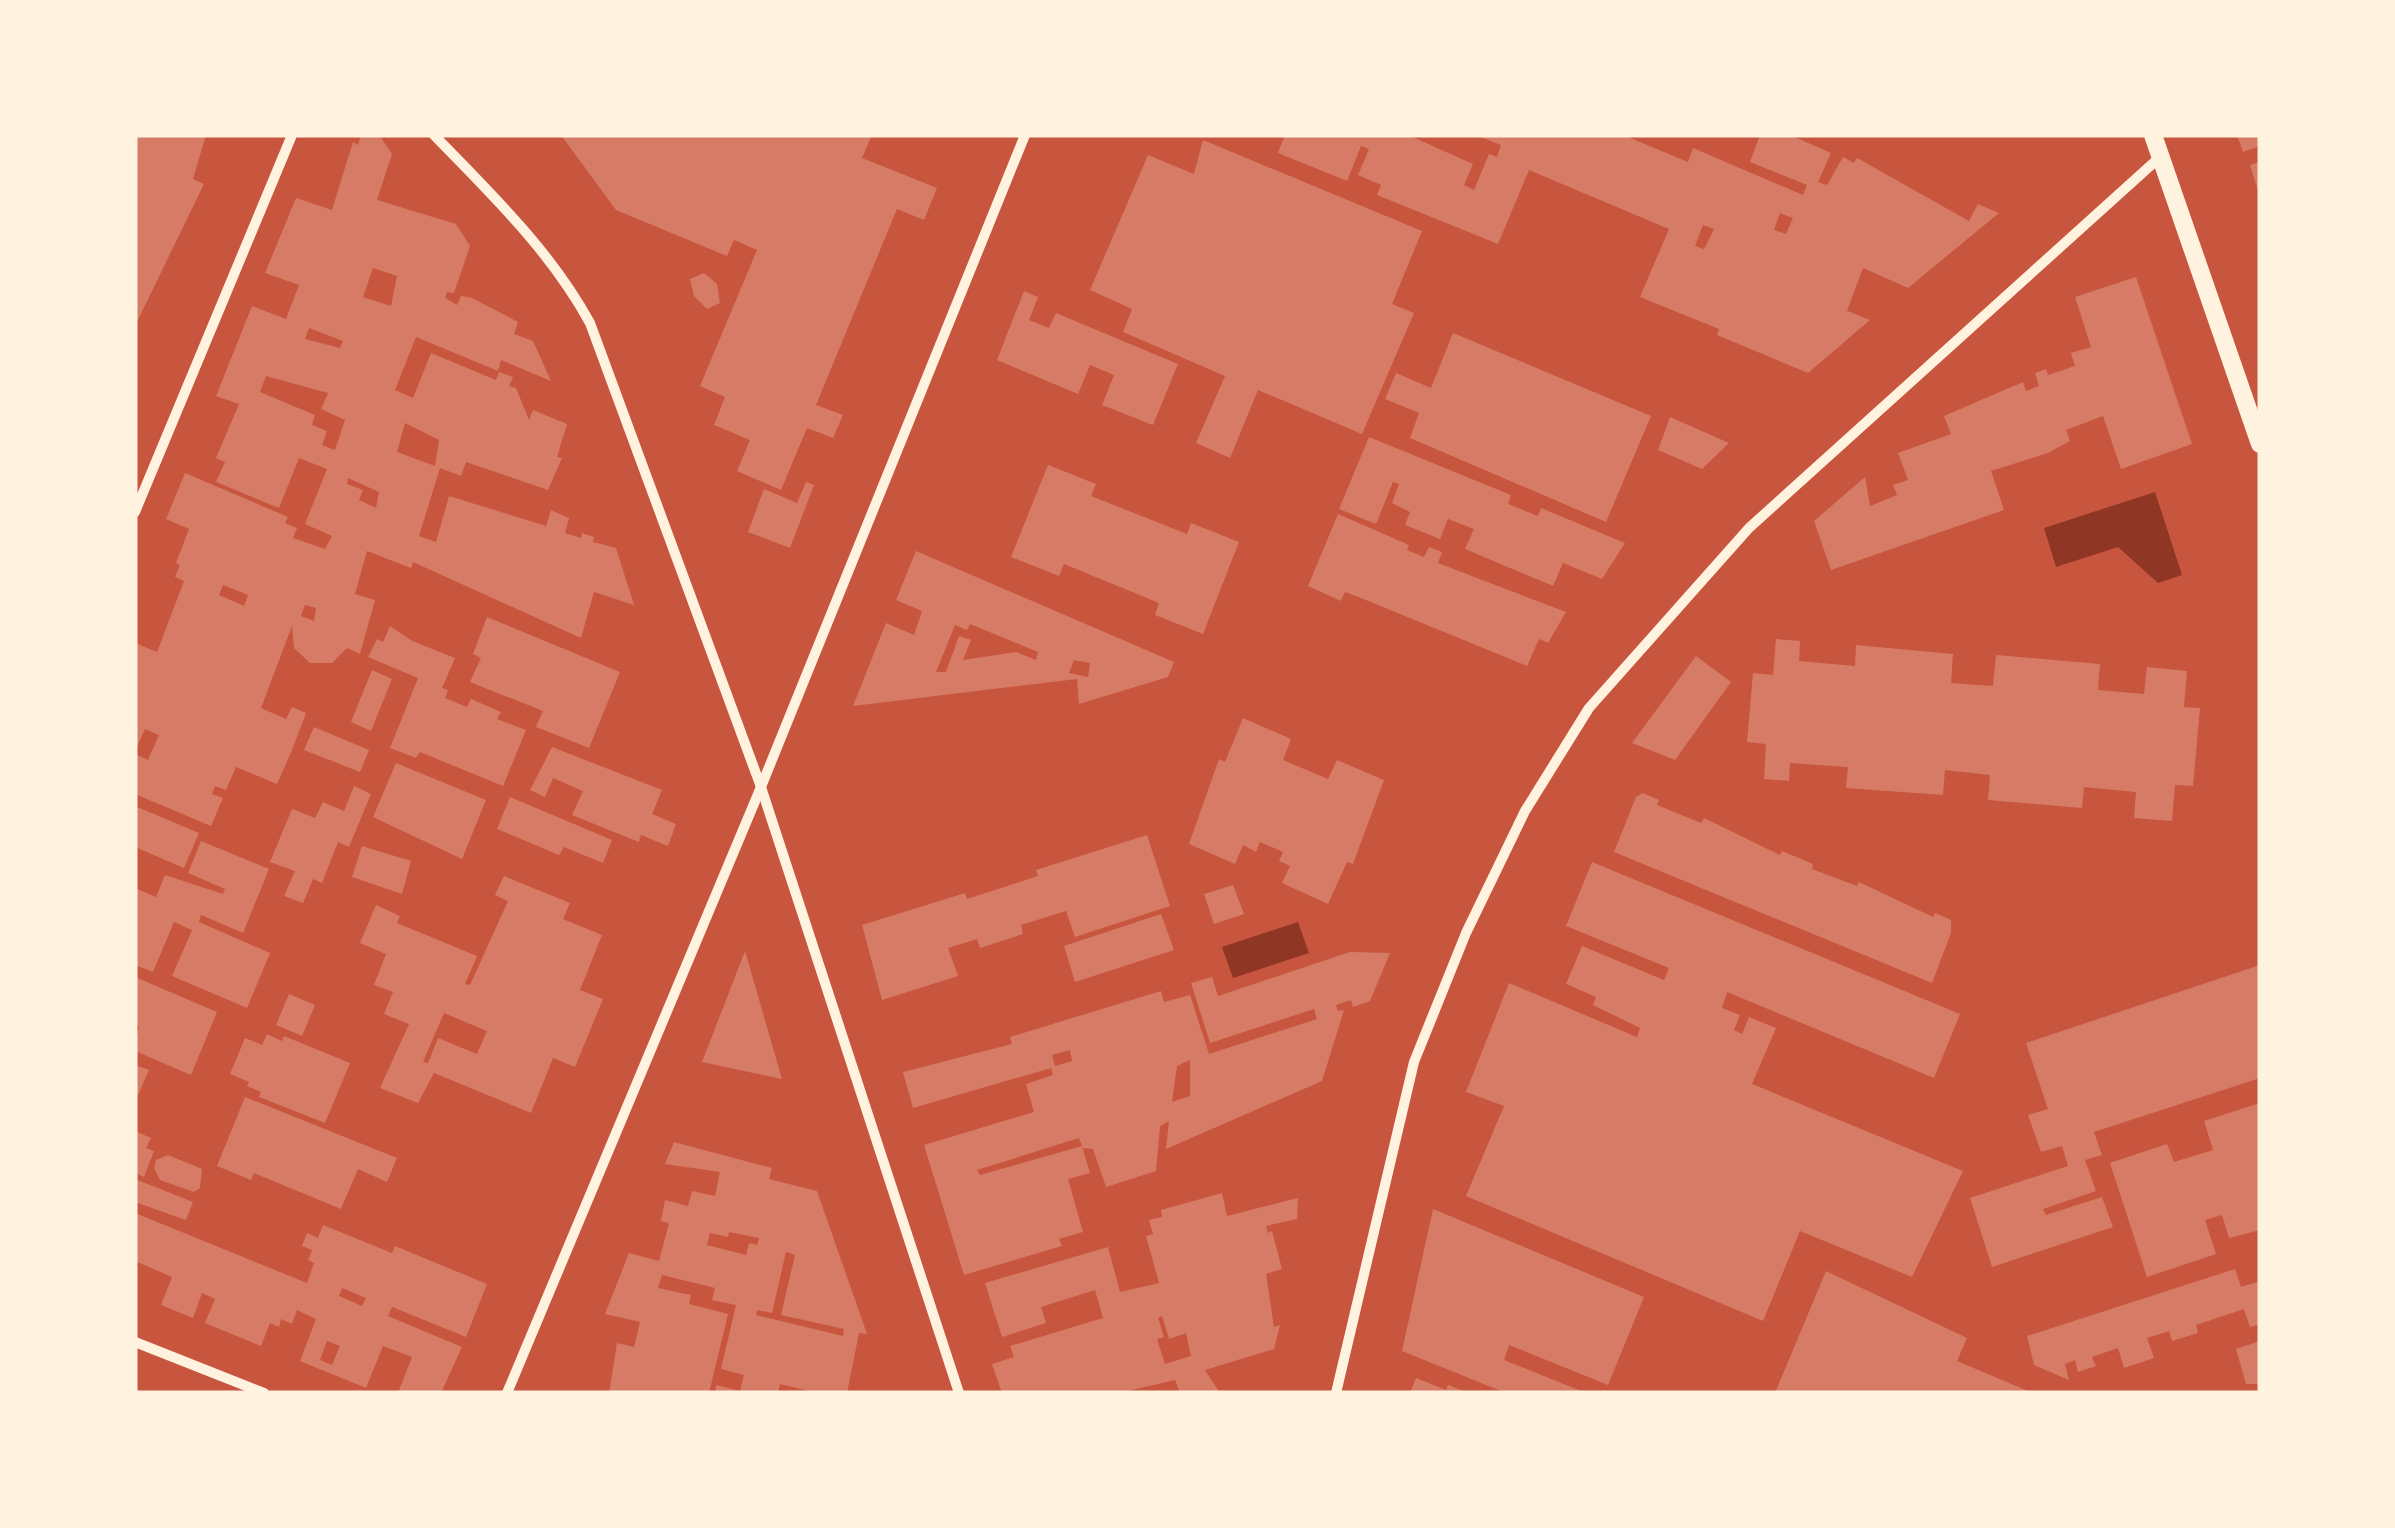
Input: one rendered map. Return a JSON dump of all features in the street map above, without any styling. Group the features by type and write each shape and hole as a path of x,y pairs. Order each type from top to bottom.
{"street":[{"path":"135,512 292,135"},
{"path":"434,135 528,232 567,282 590,323 761,787 959,1393"},
{"path":"506,1393 761,787 1025,135"},
{"path":"2153,135 2260,444"},
{"path":"1336,1393 1414,1062 1466,933 1525,811 1589,708 1749,528 2160,157"},
{"path":"135,1342 264,1393"}],"shaded area":[{"path":"2155,492 2182,575 2158,583 2118,547 2056,567 2044,528"},
{"path":"1298,922 1309,953 1233,978 1222,947"}],"building":[{"path":"135,135 206,135 193,179 204,184 135,326"},
{"path":"361,135 379,135 392,154 377,200 456,224 470,246 454,293 447,292 445,298 457,305 461,296 472,298 518,322 514,334 533,341 551,381 501,360 498,371 416,337 395,390 413,398 431,353 496,380 499,372 513,377 509,386 516,388 529,420 533,410 567,424 557,457 562,458 548,490 466,462 461,476 440,468 419,536 436,542 449,496 546,526 551,510 569,518 565,533 581,538 582,533 594,537 593,542 616,548 634,605 594,592 581,638 413,562 411,568 367,551 355,594 375,600 360,654 347,648 332,663 310,663 294,648 292,626 261,708 286,719 292,707 306,713 292,750 277,784 236,767 226,790 215,786 212,794 223,798 211,826 135,794 135,754 148,760 159,735 145,729 135,752 135,643 157,652 184,581 175,577 180,565 176,563 189,529 166,519 185,473 288,517 285,523 297,528 293,538 325,549 332,536 305,524 327,469 299,458 279,508 216,482 225,462 216,458 239,404 216,396 252,306 286,319 299,285 265,273 296,198 332,210 353,142 358,145","holes":["373,268 397,276 391,306 363,297","309,328 343,341 340,348 305,339","266,376 328,393 321,409 345,420 335,450 322,445 327,431 312,425 315,415 260,392","405,423 439,440 435,466 397,452","348,478 379,492 376,508 359,500 363,490 347,484","223,585 248,595 244,606 219,595","305,605 316,608 314,621 301,616"]},
{"path":"561,135 872,135 862,158 937,188 924,220 897,209 816,405 843,415 833,438 807,428 781,490 737,471 750,440 714,425 725,397 700,386 757,250 734,240 727,256 616,210"},
{"path":"1285,135 1408,135 1473,164 1464,185 1474,190 1489,154 1497,157 1501,145 1476,135 1623,135 1688,162 1693,148 1803,195 1807,185 1750,162 1760,135 1790,135 1831,153 1818,182 1827,185 1843,157 1854,163 1857,158 1969,221 1978,204 1999,213 1908,288 1863,268 1847,311 1870,320 1808,373 1717,335 1719,329 1640,297 1669,229 1529,170 1498,244 1377,195 1381,185 1358,175 1369,149 1361,146 1347,181 1278,153","holes":["1780,213 1793,218 1786,234 1774,230","1703,225 1714,229 1704,249 1695,246"]},
{"path":"2237,135 2260,135 2260,146 2243,152"},
{"path":"1203,140 1422,231 1392,304 1414,313 1362,434 1258,390 1230,458 1196,443 1225,376 1123,332 1132,309 1090,290 1148,155 1194,174"},
{"path":"2260,162 2260,193 2259,194 2250,165"},
{"path":"704,273 717,284 720,303 707,309 694,296 690,279"},
{"path":"2136,277 2192,444 2121,469 2103,416 2066,430 2070,441 2048,453 1991,471 2004,510 1831,570 1814,521 1865,477 1870,506 1897,495 1893,485 1908,480 1898,453 1951,434 1944,416 2023,382 2026,391 2039,386 2035,373 2046,369 2048,375 2075,366 2071,353 2091,347 2075,297"},
{"path":"1024,291 1038,297 1029,320 1049,328 1056,313 1178,364 1153,425 1102,405 1114,375 1090,365 1078,394 997,360"},
{"path":"1453,333 1651,416 1606,522 1410,438 1419,413 1385,399 1396,373 1431,388"},
{"path":"1670,417 1729,443 1702,469 1658,450"},
{"path":"1369,437 1511,495 1508,504 1538,516 1541,508 1625,543 1602,579 1563,563 1553,586 1465,549 1474,529 1448,519 1440,539 1405,525 1410,512 1392,503 1399,484 1393,482 1376,524 1339,509"},
{"path":"1048,465 1096,484 1091,496 1187,534 1191,523 1239,542 1203,634 1155,615 1159,603 1064,564 1059,576 1011,557"},
{"path":"806,482 814,485 790,548 748,532 764,489 797,503"},
{"path":"1338,514 1409,545 1407,550 1424,557 1429,547 1442,552 1438,563 1566,612 1548,643 1539,639 1527,666 1345,592 1341,601 1308,586"},
{"path":"916,551 1174,662 1168,677 1079,704 1077,679 853,706 886,623 914,635 922,611 896,600","holes":["970,624 1038,652 1036,660 1016,652 963,660 971,640 959,636 946,672 936,672 955,625 967,630","1074,660 1090,663 1088,677 1069,673"]},
{"path":"487,617 620,672 589,748 536,727 543,711 470,682 481,658 473,654"},
{"path":"390,626 412,641 455,658 442,688 448,690 445,698 467,707 471,699 501,712 497,719 526,730 503,786 420,752 416,758 390,748 418,678 368,657 377,639 383,642"},
{"path":"1776,639 1800,641 1799,661 1855,666 1856,645 1953,654 1951,683 1993,686 1996,655 2100,664 2098,690 2144,694 2147,667 2187,671 2184,707 2200,708 2193,786 2175,785 2172,821 2134,818 2136,792 2084,787 2082,808 1988,800 1990,775 1945,770 1943,795 1846,788 1848,767 1790,763 1789,781 1764,779 1766,744 1747,742 1753,673 1773,675"},
{"path":"1696,656 1731,682 1675,760 1632,743"},
{"path":"372,670 392,679 371,731 351,722"},
{"path":"1243,718 1291,739 1283,760 1328,779 1337,760 1384,780 1353,864 1347,862 1328,904 1282,883 1290,866 1279,861 1283,852 1260,842 1256,852 1243,845 1235,864 1189,844 1219,759 1225,762"},
{"path":"314,727 369,750 360,772 304,750"},
{"path":"552,747 662,790 652,814 676,824 668,846 641,835 639,842 572,815 583,791 553,778 545,797 530,790"},
{"path":"396,763 486,800 462,859 373,817"},
{"path":"354,786 371,794 349,847 338,842 322,883 313,879 303,903 284,896 295,871 270,862 292,809 315,818 323,802 344,811"},
{"path":"1643,793 1659,800 1657,805 1701,823 1704,818 1780,855 1782,851 1813,864 1812,869 1857,886 1859,882 1933,917 1935,913 1951,920 1951,933 1932,983 1614,852 1636,797"},
{"path":"510,797 612,840 603,863 564,847 559,855 497,829"},
{"path":"135,806 199,833 184,868 135,847"},
{"path":"1147,835 1170,906 1075,937 1066,911 1021,925 1023,934 980,948 977,939 948,948 958,976 882,1000 862,925 965,893 967,899 1038,876 1036,870"},
{"path":"201,841 269,869 243,933 201,915 199,922 270,953 247,1008 172,976 192,930 174,922 153,972 135,965 135,888 156,897 165,875 223,894 225,889 188,873"},
{"path":"362,846 411,861 402,894 352,877"},
{"path":"1592,862 1960,1014 1934,1078 1727,992 1722,1008 1740,1015 1734,1030 1742,1034 1749,1017 1776,1028 1752,1084 1963,1171 1912,1277 1800,1231 1763,1321 1466,1196 1504,1106 1466,1092 1509,983 1637,1037 1640,1028 1593,1005 1596,997 1566,984 1582,946 1664,980 1669,968 1566,926"},
{"path":"504,876 570,903 563,919 602,935 580,990 603,999 575,1067 553,1058 531,1113 434,1073 418,1103 380,1088 409,1024 384,1014 393,992 374,985 386,954 360,943 376,905 400,916 397,923 477,956 465,984 470,985 508,901 495,895","holes":["444,1013 487,1031 477,1054 438,1038 428,1063 423,1062"]},
{"path":"1233,885 1244,914 1214,924 1204,894"},
{"path":"1161,914 1174,950 1075,982 1064,946"},
{"path":"745,951 782,1079 702,1062"},
{"path":"1350,952 1390,953 1370,1001 1353,1007 1351,1000 1336,1005 1338,1011 1344,1010 1322,1081 1166,1149 1169,1121 1160,1126 1156,1171 1106,1187 1093,1149 1083,1148 1079,1138 977,1170 980,1175 1082,1146 1090,1173 1068,1179 1083,1232 1059,1239 1062,1246 964,1275 924,1145 1034,1112 1026,1084 1053,1075 1051,1068 913,1108 903,1072 1012,1044 1010,1037 1161,991 1164,1002 1190,995 1209,1054 1317,1019 1314,1009 1210,1043 1191,983 1212,977 1218,996","holes":["1070,1050 1072,1061 1055,1066 1052,1055","1190,1060 1190,1096 1172,1102 1177,1066"]},
{"path":"2260,965 2260,1078 2094,1132 2102,1155 2085,1160 2096,1191 2043,1209 2046,1215 2102,1197 2113,1227 1992,1267 1970,1198 2068,1166 2062,1146 2041,1152 2028,1115 2048,1109 2026,1043"},
{"path":"135,977 217,1012 191,1075 135,1051 139,1026 135,1024"},
{"path":"289,994 315,1005 302,1036 276,1025"},
{"path":"267,1034 282,1041 284,1036 350,1063 325,1123 259,1097 261,1092 247,1086 249,1082 230,1074 245,1038 262,1045"},
{"path":"135,1065 149,1070 135,1102"},
{"path":"245,1097 397,1158 387,1182 358,1169 341,1209 254,1173 251,1180 217,1166"},
{"path":"2260,1103 2260,1230 2229,1238 2222,1215 2205,1220 2216,1254 2147,1277 2110,1163 2167,1144 2174,1162 2213,1150 2204,1121"},
{"path":"135,1131 151,1138 146,1148 154,1151 144,1177 135,1173"},
{"path":"674,1142 772,1168 769,1179 817,1191 867,1334 859,1333 847,1393 818,1393 780,1384 778,1393 715,1393 716,1385 740,1391 744,1375 721,1369 736,1305 712,1300 715,1288 662,1275 658,1288 691,1295 689,1304 728,1314 709,1393 609,1393 617,1343 634,1347 640,1322 605,1314 629,1253 659,1261 669,1223 661,1221 665,1200 688,1206 692,1191 715,1196 720,1172 665,1164","holes":["729,1232 759,1238 757,1245 749,1243 746,1255 707,1245 710,1233 728,1237","786,1252 795,1255 781,1315 844,1329 843,1336 756,1315 757,1310 772,1313"]},
{"path":"168,1155 202,1169 200,1188 194,1192 160,1180 154,1168 156,1160"},
{"path":"135,1179 193,1202 186,1220 135,1202"},
{"path":"1222,1193 1227,1216 1298,1198 1297,1219 1266,1226 1268,1233 1272,1231 1282,1269 1266,1274 1274,1327 1280,1325 1274,1349 1205,1370 1220,1393 1180,1393 1175,1380 1119,1393 1002,1393 992,1364 1014,1357 1010,1346 1103,1318 1095,1290 1041,1307 1046,1323 1002,1337 985,1283 1108,1247 1120,1292 1159,1283 1146,1236 1153,1234 1149,1220 1162,1217 1161,1210","holes":["1162,1316 1169,1339 1186,1333 1191,1356 1165,1364 1157,1339 1164,1337 1158,1318"]},
{"path":"1433,1209 1644,1297 1608,1385 1509,1345 1504,1360 1586,1393 1506,1393 1402,1351"},
{"path":"135,1213 307,1283 314,1263 308,1260 312,1250 302,1246 307,1233 318,1238 323,1225 392,1253 395,1246 487,1284 466,1337 392,1307 388,1316 462,1347 441,1393 398,1393 412,1357 383,1346 366,1388 300,1361 316,1319 297,1310 292,1324 281,1319 279,1327 270,1323 261,1346 205,1323 215,1299 202,1293 193,1318 161,1305 172,1277 135,1261","holes":["342,1288 366,1298 362,1306 339,1296","327,1341 340,1346 332,1365 320,1360"]},
{"path":"2235,1269 2241,1287 2260,1281 2260,1324 2250,1327 2244,1309 2196,1325 2198,1333 2172,1341 2169,1331 2147,1338 2154,1358 2124,1368 2118,1348 2092,1357 2096,1366 2078,1372 2075,1360 2065,1364 2069,1380 2034,1365 2027,1336"},
{"path":"1826,1271 1967,1338 1957,1361 2033,1393 1775,1393"},
{"path":"2260,1341 2260,1384 2246,1384 2236,1349"},
{"path":"1416,1378 1446,1390 1448,1385 1468,1393 1410,1393"}]}
